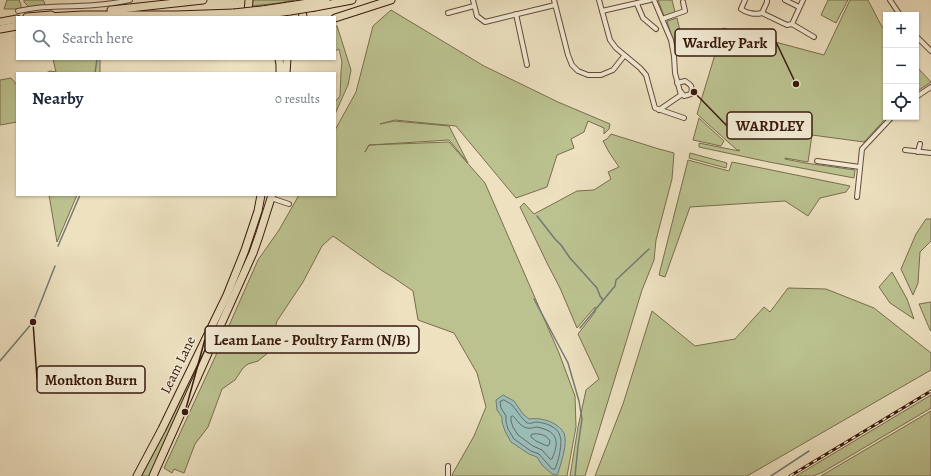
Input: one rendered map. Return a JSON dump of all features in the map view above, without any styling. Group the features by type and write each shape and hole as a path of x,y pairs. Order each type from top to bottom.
{"highway":[{"path":"37,16 203,0"},
{"path":"249,0 249,16"},
{"path":"301,0 303,16"},
{"path":"315,5 326,0"},
{"path":"65,16 176,15 262,12 350,0"},
{"path":"336,18 391,0"},
{"path":"245,16 262,12"},
{"path":"0,22 16,20"},
{"path":"0,30 16,26"},
{"path":"0,30 16,29"},
{"path":"279,60 280,72"},
{"path":"286,72 288,60"},
{"name":"Leam Lane","path":"137,476 162,429 227,296 245,250 258,211 261,196"},
{"name":"Leam Lane","path":"153,476 253,253 271,196"}],"street":[{"path":"18,11 130,0"},
{"path":"473,0 477,16 485,22 554,2 572,65 578,71 588,75 601,75 613,70 624,56"},
{"path":"600,0 610,40 624,56 640,68 646,75 655,108 684,118"},
{"path":"602,12 650,0"},
{"path":"654,0 671,40 675,73 681,95 659,110"},
{"path":"745,0 741,9 745,12 762,13 784,24 792,24 814,37"},
{"path":"762,13 767,0"},
{"path":"784,0 799,7"},
{"path":"792,24 803,0"},
{"path":"890,0 898,12"},
{"path":"662,19 685,11 682,2"},
{"path":"637,4 643,18 656,29"},
{"path":"448,12 474,6"},
{"path":"516,14 527,66"},
{"path":"919,39 931,51"},
{"path":"678,83 685,81 690,84 692,89 691,94 684,96 680,92"},
{"path":"919,95 931,87"},
{"path":"857,197 862,149 889,120"},
{"path":"918,152 920,144"},
{"path":"905,150 931,153"},
{"path":"817,161 860,167"},
{"path":"271,196 289,204"},
{"path":"448,466 448,476"}],"green space":[{"path":"7,0 19,0 21,9 4,9"},
{"path":"24,0 42,0 44,1 45,5 30,8"},
{"path":"253,0 295,0 252,6"},
{"path":"658,0 672,0 675,12 664,16"},
{"path":"828,0 848,0 836,23 821,15"},
{"path":"850,0 868,0 883,28 883,120 884,120 864,142 812,135 808,162 785,158 805,163 855,170 854,178 699,147 699,143 739,151 740,150 737,150 697,114 723,28 824,55"},
{"path":"391,10 484,66 558,102 610,124 609,129 604,134 604,128 588,121 584,132 571,139 574,148 557,155 547,187 516,198 456,126 395,120 380,124 394,121 449,126 468,163 449,140 369,145 449,142 485,183 559,353 575,396 576,427 567,476 452,476 474,436 486,407 477,373 454,333 418,320 413,291 333,236 322,246 303,282 277,321 269,352 258,361 248,364 243,368 235,380 222,389 208,427 195,444 184,473 174,469 172,473 164,468 258,260 279,230 298,196 336,196 336,128 356,92 373,26"},
{"path":"677,18 685,52 677,54 667,21"},
{"path":"336,26 351,70 348,85 336,112 336,101 340,96 342,62 339,49 336,50"},
{"path":"53,60 100,60 100,72 56,72"},
{"path":"919,69 931,82 919,90"},
{"path":"11,78 16,84 16,122 0,125 0,80"},
{"path":"699,118 724,141 721,146 693,140"},
{"path":"611,134 674,153 672,179 656,240 654,260 642,290 585,476 570,476 586,390 599,379 578,334 595,312 595,307 577,328 560,288 520,207 524,203 534,214 577,191 594,190 611,179 608,172 619,167 603,141"},
{"path":"690,153 727,163 726,168 689,158"},
{"path":"688,160 729,171 732,162 850,186 846,192 820,198 808,216 785,201 690,207 665,277 659,275"},
{"path":"49,196 77,196 57,242"},
{"path":"926,219 931,219 931,241 920,252 918,283 913,295 901,269 916,234"},
{"path":"892,272 907,299 914,319 890,303 879,287"},
{"path":"788,288 826,289 874,308 931,353 931,370 747,476 595,476 623,404 652,311 695,346 735,339 764,307 770,312"},
{"path":"227,302 228,303 151,476 140,476"},
{"path":"931,302 931,331 919,304"},
{"path":"931,395 931,408 823,472 813,476 796,476"},
{"path":"931,411 931,476 821,476"}],"water":[{"path":"503,395 514,401 523,414 529,419 541,419 555,424 564,433 565,447 557,475 552,474 542,465 537,457 529,454 511,442 505,431 502,417 497,410 496,400"}],"waterway":[{"path":"95,72 97,60"},
{"path":"58,246 80,196"},
{"path":"537,216 570,258 597,288 603,300"},
{"path":"580,328 615,286 616,280 649,249"},
{"path":"0,361 33,322 55,266"},
{"path":"534,299 568,363 579,401 582,419 575,476"},
{"path":"771,476 809,451"}],"railway":[{"path":"790,476 931,391"}],"place":[{"name":"Wardley Park","path":"796,84"},
{"name":"WARDLEY","path":"694,92"},
{"name":"Monkton Burn","path":"33,322"},
{"name":"Leam Lane - Poultry Farm (N/B)","path":"185,412"}]}
